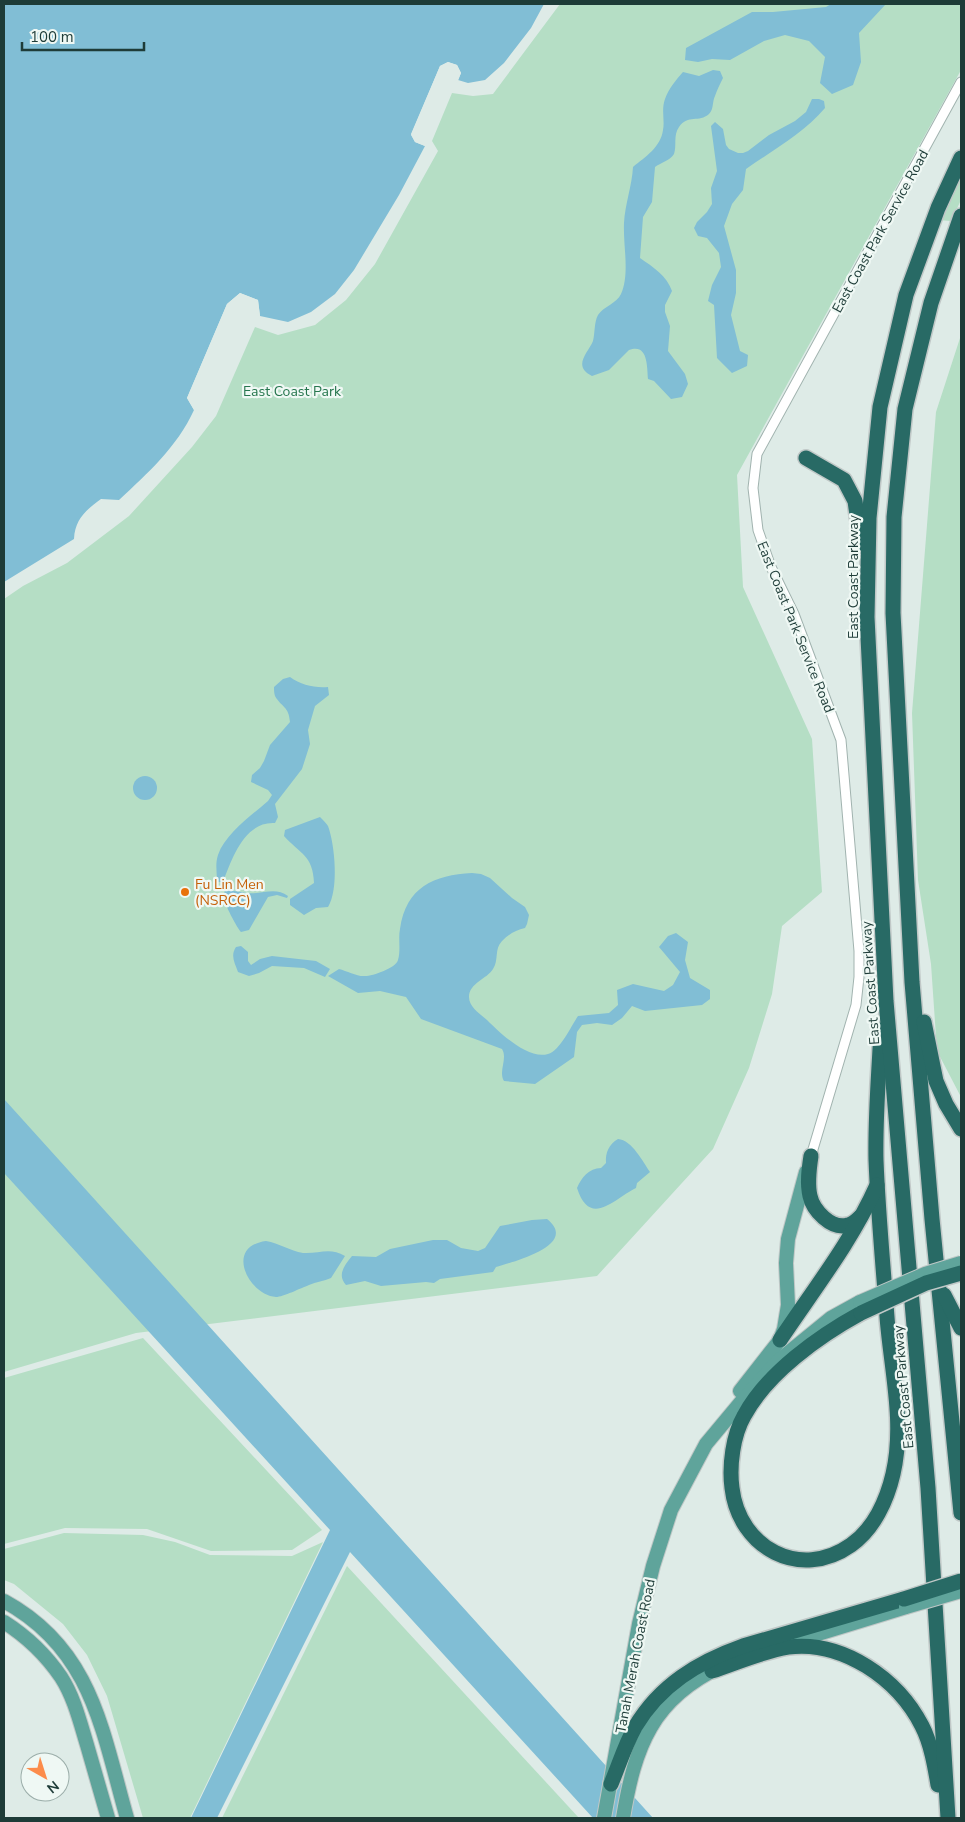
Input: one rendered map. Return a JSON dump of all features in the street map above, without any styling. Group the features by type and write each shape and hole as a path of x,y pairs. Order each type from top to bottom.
{"highway":[{"name":"East Coast Parkway","path":"948,1818 928,1488 886,1000 867,617 869,518 880,407 906,295 938,208 961,158"},
{"path":"961,216 931,303 905,409 894,516 893,613 912,982 961,1513"},
{"path":"806,458 844,480 855,501 867,617"},
{"path":"912,982 922,1010 936,1081 946,1104 961,1128"},
{"path":"886,1000 881,1029 877,1102 878,1182 887,1319 897,1411 897,1449 893,1474 878,1515 865,1533 852,1545 836,1553 815,1559 794,1559 773,1552 755,1539 742,1523 734,1504 731,1484 735,1440 742,1418 754,1399 771,1380 860,1308 926,1282 961,1272"},
{"path":"811,1156 809,1190 813,1205 823,1217 835,1224 848,1225 866,1211"},
{"path":"780,1340 838,1257 866,1211 878,1182"},
{"path":"939,1285 961,1328"},
{"path":"611,1784 635,1727 670,1685 683,1674 726,1652 743,1646 905,1603 961,1581"},
{"path":"712,1671 779,1650 800,1647 840,1654 854,1659 879,1674 899,1693 923,1728 933,1757 942,1808 948,1818"}],"main road":[{"path":"706,1444 735,1398 780,1340 787,1317 788,1239 811,1156"},
{"name":"Tanah Merah Coast Road","path":"604,1818 639,1624 653,1566 671,1510 706,1444 777,1362 831,1318 860,1308 925,1274 961,1263"},
{"name":"Tanah Merah Coast Road","path":"623,1818 635,1759 645,1734 660,1713 688,1685 712,1671 743,1657 905,1603 961,1591"},
{"path":"4,1601 25,1614 40,1627 72,1661 83,1679 102,1729 127,1818"},
{"path":"4,1622 26,1637 61,1677 71,1695 108,1818"}],"street":[{"name":"East Coast Park Service Road","path":"811,1156 856,1005 859,951 841,740 794,614 771,567 758,530 753,488 754,469 757,454 961,82"}],"green space":[{"name":"East Coast Park","path":"560,4 961,4 961,70 737,475 743,587 812,739 822,892 782,926 772,994 749,1068 713,1149 597,1276 136,1333 4,1372 4,599 23,586 67,563 129,516 192,447 216,416 255,327 278,335 315,325 346,300 375,264 438,151 432,141 452,93 473,96 493,94"},
{"path":"961,172 961,200 951,221 937,220"},
{"path":"961,335 961,1097 937,1051 931,964 918,880 912,713 936,412"},
{"path":"143,1338 322,1530 292,1550 211,1551 147,1529 65,1528 4,1544 4,1378"},
{"path":"64,1533 143,1535 175,1542 210,1555 292,1556 323,1542 190,1818 143,1818 107,1696 87,1655 63,1624 14,1584 4,1580 4,1549"},
{"path":"347,1566 579,1818 222,1818"}],"water":[{"path":"4,4 544,4 531,28 504,63 485,80 468,83 458,80 461,73 457,65 448,62 440,66 411,134 415,142 425,146 399,195 354,270 335,294 311,312 288,322 260,316 258,300 240,293 227,304 187,398 194,410 170,448 119,500 101,499 86,511 79,520 74,539 4,582"},
{"path":"831,4 886,4 859,33 861,62 853,85 832,94 820,83 825,57 809,41 785,35 764,41 730,60 712,59 698,62 685,60 686,48 752,12 826,7"},
{"path":"713,70 720,71 723,78 714,98 712,110 705,117 682,123 677,130 674,154 655,167 652,202 643,217 640,258 663,276 672,291 665,305 665,312 670,326 668,351 685,374 688,384 682,397 671,399 654,381 648,379 645,357 640,350 629,350 609,370 592,376 586,372 582,364 593,341 598,315 619,297 624,286 626,269 624,223 633,167 652,151 659,142 663,130 665,99 678,78 683,72 699,76"},
{"path":"812,99 824,101 825,108 798,133 746,169 743,190 732,204 724,226 736,270 736,293 731,315 740,351 748,355 747,366 732,373 717,358 714,305 708,301 712,285 721,267 719,253 707,238 698,236 694,228 712,204 711,188 717,171 711,126 715,122 723,129 726,145 729,149 743,153 769,135 795,121 806,112"},
{"path":"290,677 308,685 328,687 329,695 315,706 308,730 310,744 302,769 275,804 278,817 275,823 255,828 248,834 235,852 223,882 217,882 218,855 222,847 233,832 268,801 272,795 268,790 251,782 252,775 260,768 270,745 290,722 288,713 275,696 274,687 283,679"},
{"path":"145,776 153,780 157,788 153,796 145,800 137,796 133,788 137,780"},
{"path":"320,817 328,826 332,844 335,867 334,890 328,907 316,908 304,915 290,905 290,899 314,883 311,866 305,856 284,836 285,830"},
{"path":"472,873 490,878 525,907 529,915 525,928 510,934 500,944 493,969 472,988 469,997 469,1001 475,1010 507,1038 523,1049 540,1055 552,1052 561,1043 578,1016 609,1013 618,1005 617,990 633,984 664,991 673,985 680,972 659,947 668,936 676,933 688,942 685,960 690,978 710,990 710,999 702,1005 645,1011 632,1006 622,1018 612,1025 597,1023 582,1025 577,1032 574,1057 535,1084 504,1081 502,1073 504,1053 502,1049 421,1019 406,997 380,991 358,993 328,976 339,969 359,976 369,976 393,966 399,956 399,933 403,915 415,893 434,881 458,874"},
{"path":"226,890 246,893 268,891 283,893 288,896 287,898 277,895 268,897 249,930 241,932 225,901 224,894"},
{"path":"241,946 248,952 248,961 251,965 260,959 272,956 316,961 330,969 325,977 304,968 272,966 249,976 238,972 234,959 234,950 236,947"},
{"path":"4,1099 653,1818 593,1818 350,1552 217,1818 191,1818 330,1530 4,1173"},
{"path":"618,1139 623,1140 632,1147 650,1172 637,1183 636,1188 612,1203 596,1209 589,1207 582,1200 577,1188 586,1174 601,1168 606,1163 608,1149"},
{"path":"547,1219 555,1228 555,1237 550,1244 540,1251 496,1267 493,1272 440,1279 434,1283 381,1286 365,1281 346,1285 342,1278 344,1267 352,1256 376,1257 390,1249 433,1240 447,1240 461,1248 478,1251 485,1248 500,1226"},
{"path":"266,1241 303,1253 329,1251 345,1256 331,1278 276,1297 266,1295 257,1289 245,1271 243,1261 246,1252 253,1245"}],"pier":[{"path":"448,62 457,65 461,73 457,83 455,80 458,73 455,67 448,65 442,68 414,134 417,140 427,144 425,146 415,142 411,135 440,66"},
{"path":"240,293 258,300 260,316 258,317 256,301 240,296 229,306 190,398 197,411 194,410 187,398 227,304"}],"place":[{"name":"Fu Lin Men (NSRCC)","path":"185,892"}]}
